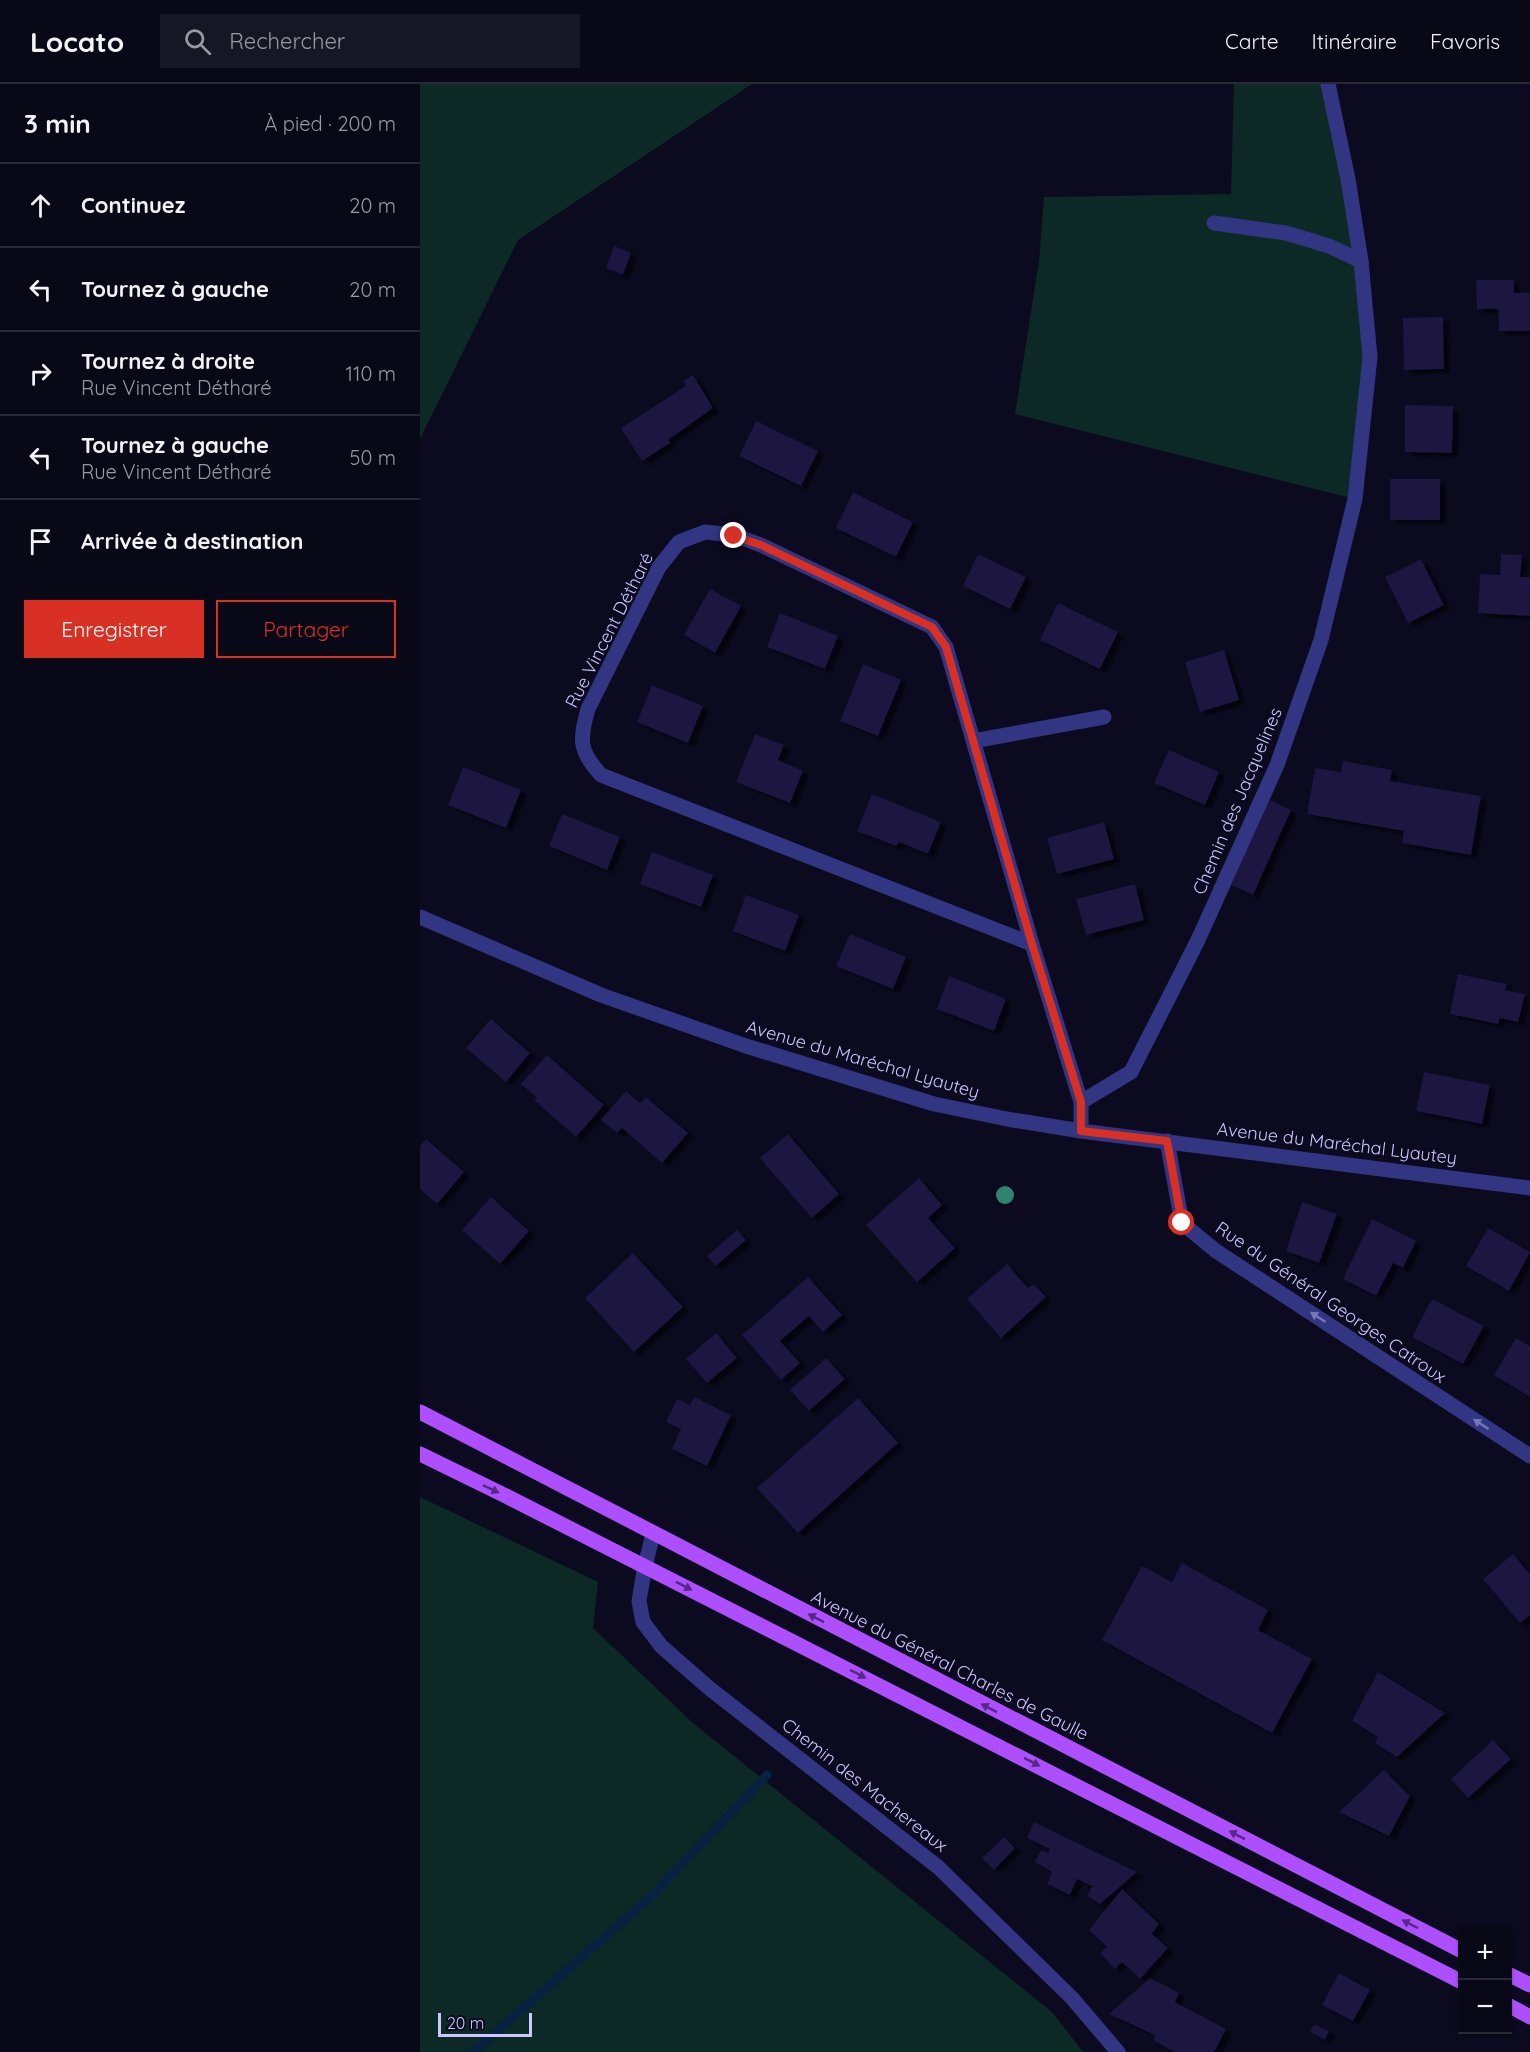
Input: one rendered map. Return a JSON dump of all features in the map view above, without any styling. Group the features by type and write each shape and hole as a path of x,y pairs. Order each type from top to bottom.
{"main road":[{"name":"Avenue du Général Charles de Gaulle","path":"420,1412 1458,1949"},
{"path":"420,1454 1458,1980"},
{"path":"1512,1976 1530,1985"},
{"path":"1512,2007 1530,2016"}],"street":[{"name":"Chemin des Jacquelines","path":"1081,1102 1131,1072 1198,940 1277,765 1321,640 1355,499 1370,357 1361,261 1348,178 1328,84"},
{"path":"1214,223 1286,233 1329,246 1361,261"},
{"name":"Rue Vincent Détharé","path":"1032,944 601,776 590,762 583,746 581,731 588,709 659,567 679,542 705,532 734,536 761,545 932,627 946,647 1032,944 1081,1102 1081,1131"},
{"path":"973,741 1104,717"},
{"name":"Avenue du Maréchal Lyautey","path":"420,917 601,994 746,1046 934,1104 1081,1131 1530,1188"},
{"name":"Rue du Général Georges Catroux","path":"1167,1141 1182,1223 1216,1251 1530,1456"},
{"name":"Chemin des Machereaux","path":"653,1534 639,1601 643,1622 661,1646 709,1688 938,1867 1072,1998 1118,2052"}],"green space":[{"path":"420,84 752,84 518,240 420,439"},
{"path":"1234,84 1328,84 1370,357 1355,499 1015,414 1039,261 1044,197 1231,194"},
{"path":"420,1497 598,1582 593,1628 693,1723 1052,2012 1083,2052 420,2052"}],"building":[{"path":"614,246 631,253 623,275 606,268"},
{"path":"1476,280 1514,280 1514,293 1530,293 1530,331 1499,331 1498,309 1477,309"},
{"path":"1443,317 1444,369 1404,370 1403,318"},
{"path":"693,375 713,408 668,440 670,443 642,461 621,428 686,386 683,381"},
{"path":"1405,405 1453,406 1452,453 1405,452"},
{"path":"756,421 818,451 801,486 739,456"},
{"path":"1390,479 1440,479 1440,520 1390,520"},
{"path":"853,492 913,522 896,557 836,528"},
{"path":"978,554 1026,577 1010,609 963,586"},
{"path":"1501,554 1522,555 1520,577 1530,577 1530,616 1478,613 1480,574 1500,575"},
{"path":"1421,559 1444,605 1408,623 1385,577"},
{"path":"710,589 741,606 715,653 684,635"},
{"path":"1058,603 1118,632 1100,669 1040,640"},
{"path":"780,613 838,636 825,669 767,647"},
{"path":"1224,650 1239,700 1200,712 1185,662"},
{"path":"863,664 901,680 878,736 840,721"},
{"path":"652,685 703,706 688,743 637,722"},
{"path":"755,734 784,745 778,760 803,771 790,803 736,782"},
{"path":"1169,750 1219,772 1205,805 1154,783"},
{"path":"1343,761 1392,770 1390,781 1481,796 1471,855 1402,843 1404,831 1307,814 1315,768 1341,772"},
{"path":"463,767 521,790 506,828 448,805"},
{"path":"872,794 941,822 928,854 899,842 896,846 857,831"},
{"path":"1269,800 1291,810 1253,895 1231,885"},
{"path":"562,814 620,837 607,870 549,846"},
{"path":"1104,822 1114,859 1057,874 1047,838"},
{"path":"652,852 713,875 701,907 640,884"},
{"path":"1135,884 1144,920 1086,935 1076,899"},
{"path":"746,895 799,915 785,951 733,931"},
{"path":"850,934 906,957 893,989 836,966"},
{"path":"1458,974 1507,984 1505,990 1525,994 1518,1022 1500,1018 1498,1024 1450,1014"},
{"path":"949,976 1006,999 994,1031 937,1009"},
{"path":"491,1019 530,1053 506,1082 466,1048"},
{"path":"547,1055 604,1105 576,1137 534,1100 537,1098 521,1084"},
{"path":"1424,1072 1490,1085 1482,1124 1416,1111"},
{"path":"626,1091 640,1103 646,1097 688,1133 662,1163 622,1128 617,1133 601,1120"},
{"path":"788,1134 839,1194 812,1218 760,1158"},
{"path":"426,1139 464,1172 437,1204 420,1189 420,1146"},
{"path":"919,1178 942,1205 928,1218 955,1248 917,1282 866,1225"},
{"path":"491,1197 529,1231 500,1264 462,1230"},
{"path":"1302,1202 1337,1214 1319,1263 1286,1251"},
{"path":"1372,1219 1416,1241 1403,1268 1393,1263 1376,1296 1343,1279"},
{"path":"1488,1228 1530,1252 1509,1291 1466,1266"},
{"path":"737,1230 746,1240 716,1266 707,1256"},
{"path":"633,1253 683,1307 634,1352 585,1298"},
{"path":"1007,1264 1028,1288 1034,1284 1046,1297 1001,1338 967,1299"},
{"path":"808,1277 842,1315 823,1332 809,1316 780,1341 800,1363 781,1380 742,1335"},
{"path":"1432,1299 1484,1326 1463,1364 1412,1337"},
{"path":"716,1333 737,1358 707,1383 686,1359"},
{"path":"1516,1338 1530,1346 1530,1397 1494,1375"},
{"path":"826,1358 845,1379 809,1411 790,1390"},
{"path":"694,1397 731,1415 707,1466 672,1449 681,1429 666,1422 677,1399 690,1405"},
{"path":"858,1398 898,1443 798,1533 757,1488"},
{"path":"1513,1554 1530,1574 1530,1615 1520,1623 1483,1579"},
{"path":"1182,1563 1268,1610 1258,1630 1312,1659 1272,1733 1102,1640 1142,1566 1172,1582"},
{"path":"1378,1672 1445,1713 1397,1757 1375,1743 1378,1737 1352,1721"},
{"path":"1493,1740 1511,1759 1468,1798 1451,1779"},
{"path":"1384,1770 1410,1796 1389,1836 1339,1812"},
{"path":"1034,1822 1137,1872 1100,1904 1087,1896 1092,1886 1077,1879 1070,1895 1047,1884 1052,1872 1035,1862 1041,1850 1048,1853 1050,1849 1027,1838"},
{"path":"1004,1837 1015,1848 994,1870 982,1858"},
{"path":"1122,1889 1159,1924 1152,1934 1168,1948 1140,1979 1122,1962 1115,1969 1100,1953 1107,1947 1089,1930"},
{"path":"1339,1973 1370,1990 1353,2021 1322,2005"},
{"path":"1150,1978 1179,1993 1175,2002 1226,2029 1214,2052 1174,2052 1153,2040 1155,2035 1109,2014"},
{"path":"1314,2024 1329,2031 1325,2040 1310,2032"}],"waterway":[{"path":"473,2052 655,1893 767,1775"}],"route":[{"path":"734,536 761,545 932,627 946,647 1032,944 1081,1102 1081,1131 1167,1141 1182,1223"}]}
